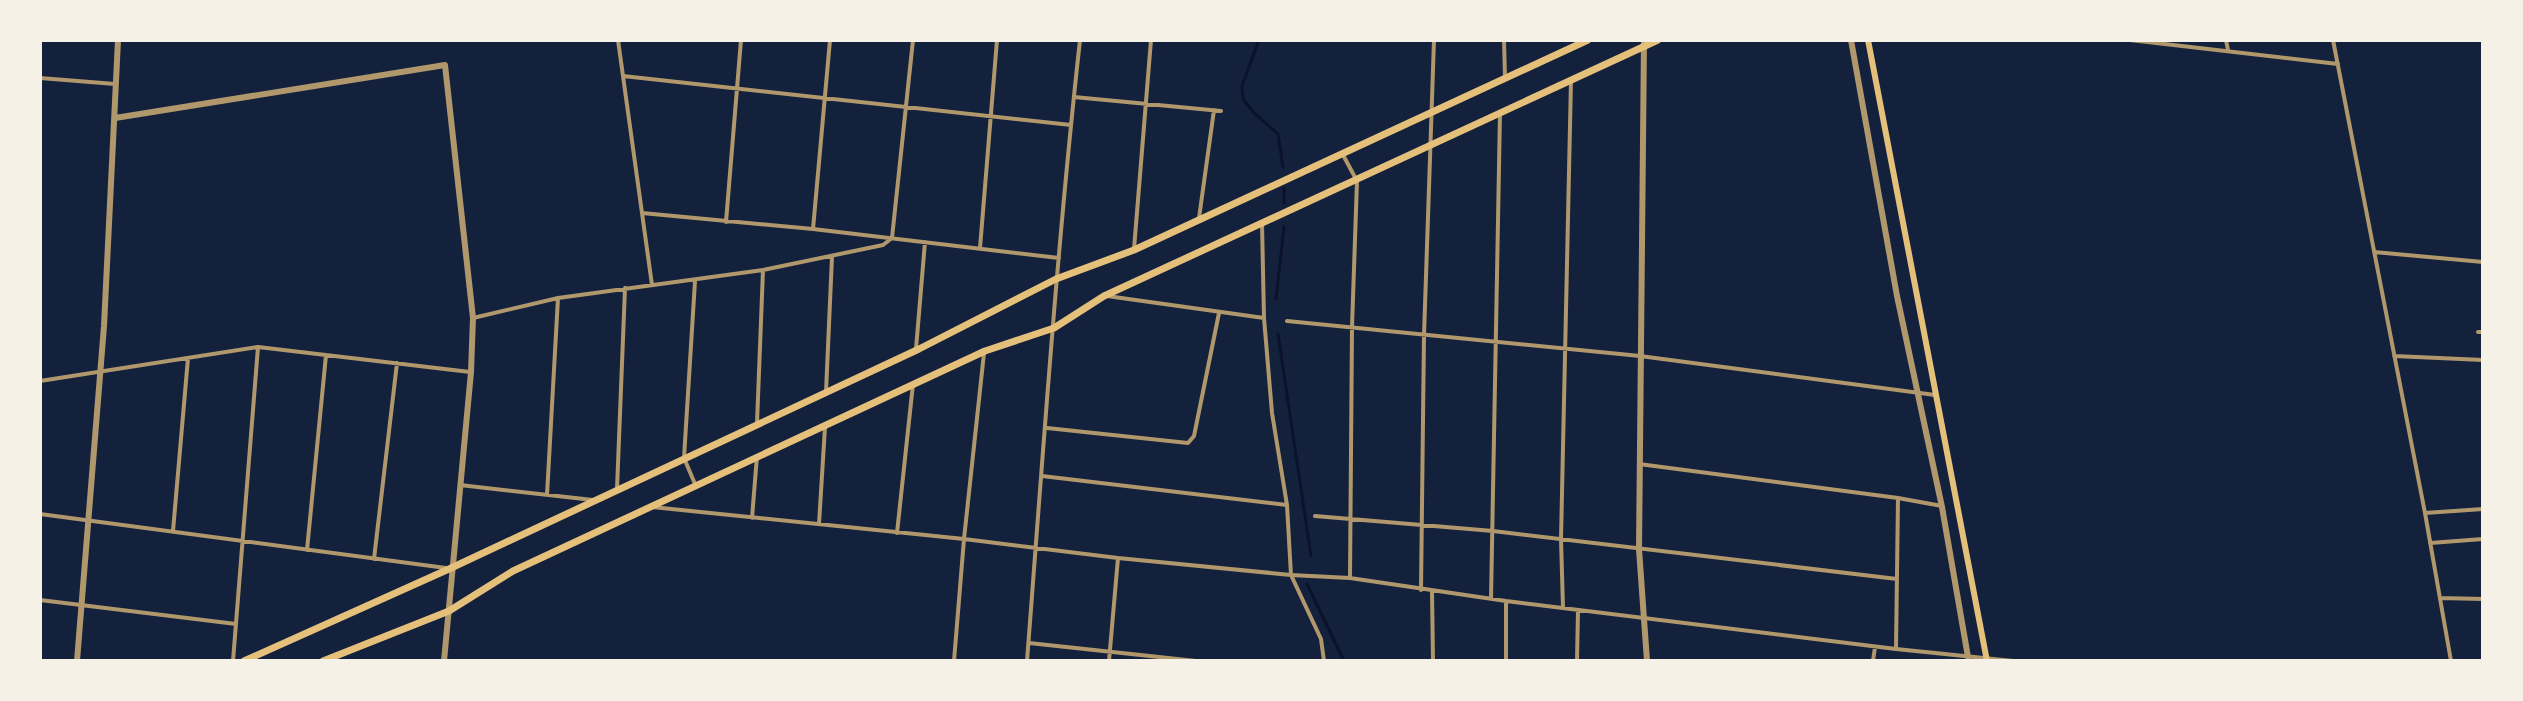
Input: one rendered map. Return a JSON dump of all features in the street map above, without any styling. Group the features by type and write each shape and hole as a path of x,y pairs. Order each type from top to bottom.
{"main road":[{"path":"244,661 916,351 1056,279 1134,250 1588,40"},
{"path":"323,661 449,611 513,571 646,506 985,351 1054,328 1104,296 1357,181 1644,43 1658,40"},
{"path":"1868,40 1986,660"}],"street":[{"path":"77,661 101,372 118,40"},
{"path":"618,40 652,285"},
{"path":"726,222 741,40"},
{"path":"813,229 830,40"},
{"path":"892,238 913,40"},
{"path":"980,248 997,40"},
{"path":"1027,661 1056,279 1080,40"},
{"path":"1134,250 1151,40"},
{"path":"1421,590 1424,335 1434,40"},
{"path":"1504,40 1505,78"},
{"path":"1851,40 1897,296 1942,507 1968,659"},
{"path":"2130,40 2338,64"},
{"path":"2226,40 2228,50"},
{"path":"2333,40 2451,661"},
{"path":"1644,43 1639,549 1647,661"},
{"path":"115,118 445,65 473,318 471,372 444,661"},
{"path":"623,76 1071,125"},
{"path":"40,78 117,84"},
{"path":"1563,608 1561,539 1571,80"},
{"path":"1074,97 1221,111"},
{"path":"1199,220 1214,110"},
{"path":"1491,599 1500,113"},
{"path":"1342,153 1357,181 1352,327 1350,578"},
{"path":"642,213 813,229 1059,258"},
{"path":"1262,223 1264,318 1272,413 1287,505 1291,575 1321,639 1324,661"},
{"path":"473,318 558,298 695,281 832,257 872,249 892,238"},
{"path":"916,351 925,242"},
{"path":"2374,252 2483,262"},
{"path":"826,392 832,257"},
{"path":"757,424 763,270"},
{"path":"695,281 684,458 695,484"},
{"path":"617,489 625,288"},
{"path":"1104,296 1264,318"},
{"path":"547,495 558,298"},
{"path":"1047,428 1188,443 1194,436 1219,313"},
{"path":"1287,321 1640,356 1935,395"},
{"path":"40,381 258,347 471,372"},
{"path":"233,661 258,347"},
{"path":"954,661 985,351"},
{"path":"307,550 326,355"},
{"path":"2394,356 2483,360"},
{"path":"173,532 188,358"},
{"path":"374,559 397,363"},
{"path":"897,533 913,384"},
{"path":"819,524 825,424"},
{"path":"752,518 757,455"},
{"path":"1639,464 1898,498 1942,507"},
{"path":"1042,476 1287,505"},
{"path":"460,485 593,500"},
{"path":"1896,649 1898,498"},
{"path":"646,506 1118,558 1350,578 1421,590 1968,659 2013,661"},
{"path":"2425,513 2483,509"},
{"path":"40,514 451,568"},
{"path":"1315,516 1493,531 1897,579"},
{"path":"2430,543 2483,539"},
{"path":"1109,661 1118,558"},
{"path":"1432,591 1433,661"},
{"path":"2440,598 2483,599"},
{"path":"40,600 236,624"},
{"path":"1506,601 1506,661"},
{"path":"1577,661 1578,610"},
{"path":"1029,643 1196,661"},
{"path":"1873,661 1875,647"}],"waterway":[{"path":"1259,40 1242,86 1243,99 1278,134 1283,167"},
{"path":"1284,188 1284,203"},
{"path":"1276,299 1284,227"},
{"path":"1278,334 1311,556"},
{"path":"1307,584 1344,661"}]}
